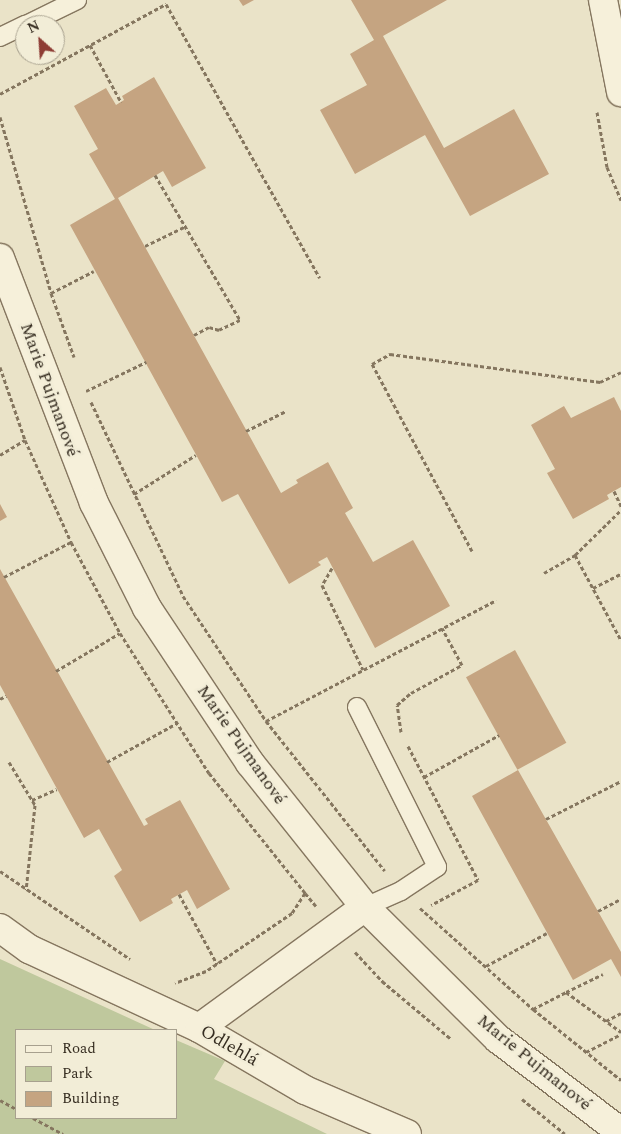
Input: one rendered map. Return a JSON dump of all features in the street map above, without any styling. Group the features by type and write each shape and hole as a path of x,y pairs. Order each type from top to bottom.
{"street":[{"path":"603,0 621,92"},
{"name":"Marie Pujmanové","path":"0,258 76,464 147,608 250,763 365,908 498,1039 621,1132"},
{"path":"199,1028 365,908"},
{"name":"Odlehlá","path":"0,928 29,949 199,1028 305,1090 408,1134"}],"lane":[{"path":"46,15 77,0"},
{"path":"0,38 15,30"},
{"path":"357,706 437,867 401,891 365,908"}],"path":[{"path":"0,94 165,2 320,278"},
{"path":"90,45 121,102"},
{"path":"0,117 51,293 76,364"},
{"path":"155,175 240,320 219,330 209,327 194,335"},
{"path":"145,246 186,226"},
{"path":"51,293 94,271"},
{"path":"472,551 372,364 390,354 600,382 621,372"},
{"path":"86,391 146,362"},
{"path":"0,367 25,440 72,542 120,633 209,773 305,893 292,913 206,971 169,986"},
{"path":"82,382 183,596 266,721 401,891 534,1009 621,1080"},
{"path":"246,431 286,411"},
{"path":"0,455 25,440"},
{"path":"134,494 196,456"},
{"path":"544,573 575,555 621,508 614,491"},
{"path":"4,577 72,542"},
{"path":"575,555 621,640"},
{"path":"332,568 322,585 363,670"},
{"path":"593,588 621,574"},
{"path":"266,721 496,600"},
{"path":"422,910 478,880 400,730 397,705 411,693 462,665 442,628"},
{"path":"56,671 120,633"},
{"path":"0,699 6,696"},
{"path":"107,762 176,723"},
{"path":"424,777 499,735"},
{"path":"9,762 35,805 26,890"},
{"path":"546,819 621,781"},
{"path":"32,800 56,789"},
{"path":"0,871 137,964"},
{"path":"180,894 217,964"},
{"path":"598,911 621,899"},
{"path":"486,966 547,933"},
{"path":"534,1009 603,974"},
{"path":"566,992 621,1033 586,1052"},
{"path":"606,1021 621,1013"},
{"path":"0,1100 15,1108"},
{"path":"35,1119 63,1134"}],"green space":[{"path":"0,959 153,1029 15,1029 15,1119 178,1119 178,1041 225,1061 214,1079 327,1134 0,1134"}],"building":[{"path":"239,0 254,0 243,6"},
{"path":"351,0 447,0 383,36 444,148 514,109 549,174 470,216 425,135 355,174 320,110 367,85 350,54 374,40"},
{"path":"154,77 206,168 172,187 163,171 118,198 281,493 298,483 296,480 328,462 353,508 345,513 373,562 413,540 450,606 375,648 327,557 318,562 321,565 289,584 238,494 222,502 70,225 115,199 89,154 98,149 74,106 106,88 116,105 124,100 122,96"},
{"path":"614,397 621,411 621,487 607,495 609,499 573,519 547,473 555,469 531,425 564,406 571,418"},
{"path":"0,504 7,517 0,521"},
{"path":"0,569 144,826 148,824 145,819 180,800 230,889 197,909 187,890 171,899 173,903 140,922 114,876 122,870 99,829 84,838 0,685"},
{"path":"515,650 566,743 517,770 466,677"},
{"path":"518,770 621,952 621,977 611,959 573,980 472,796"}]}
